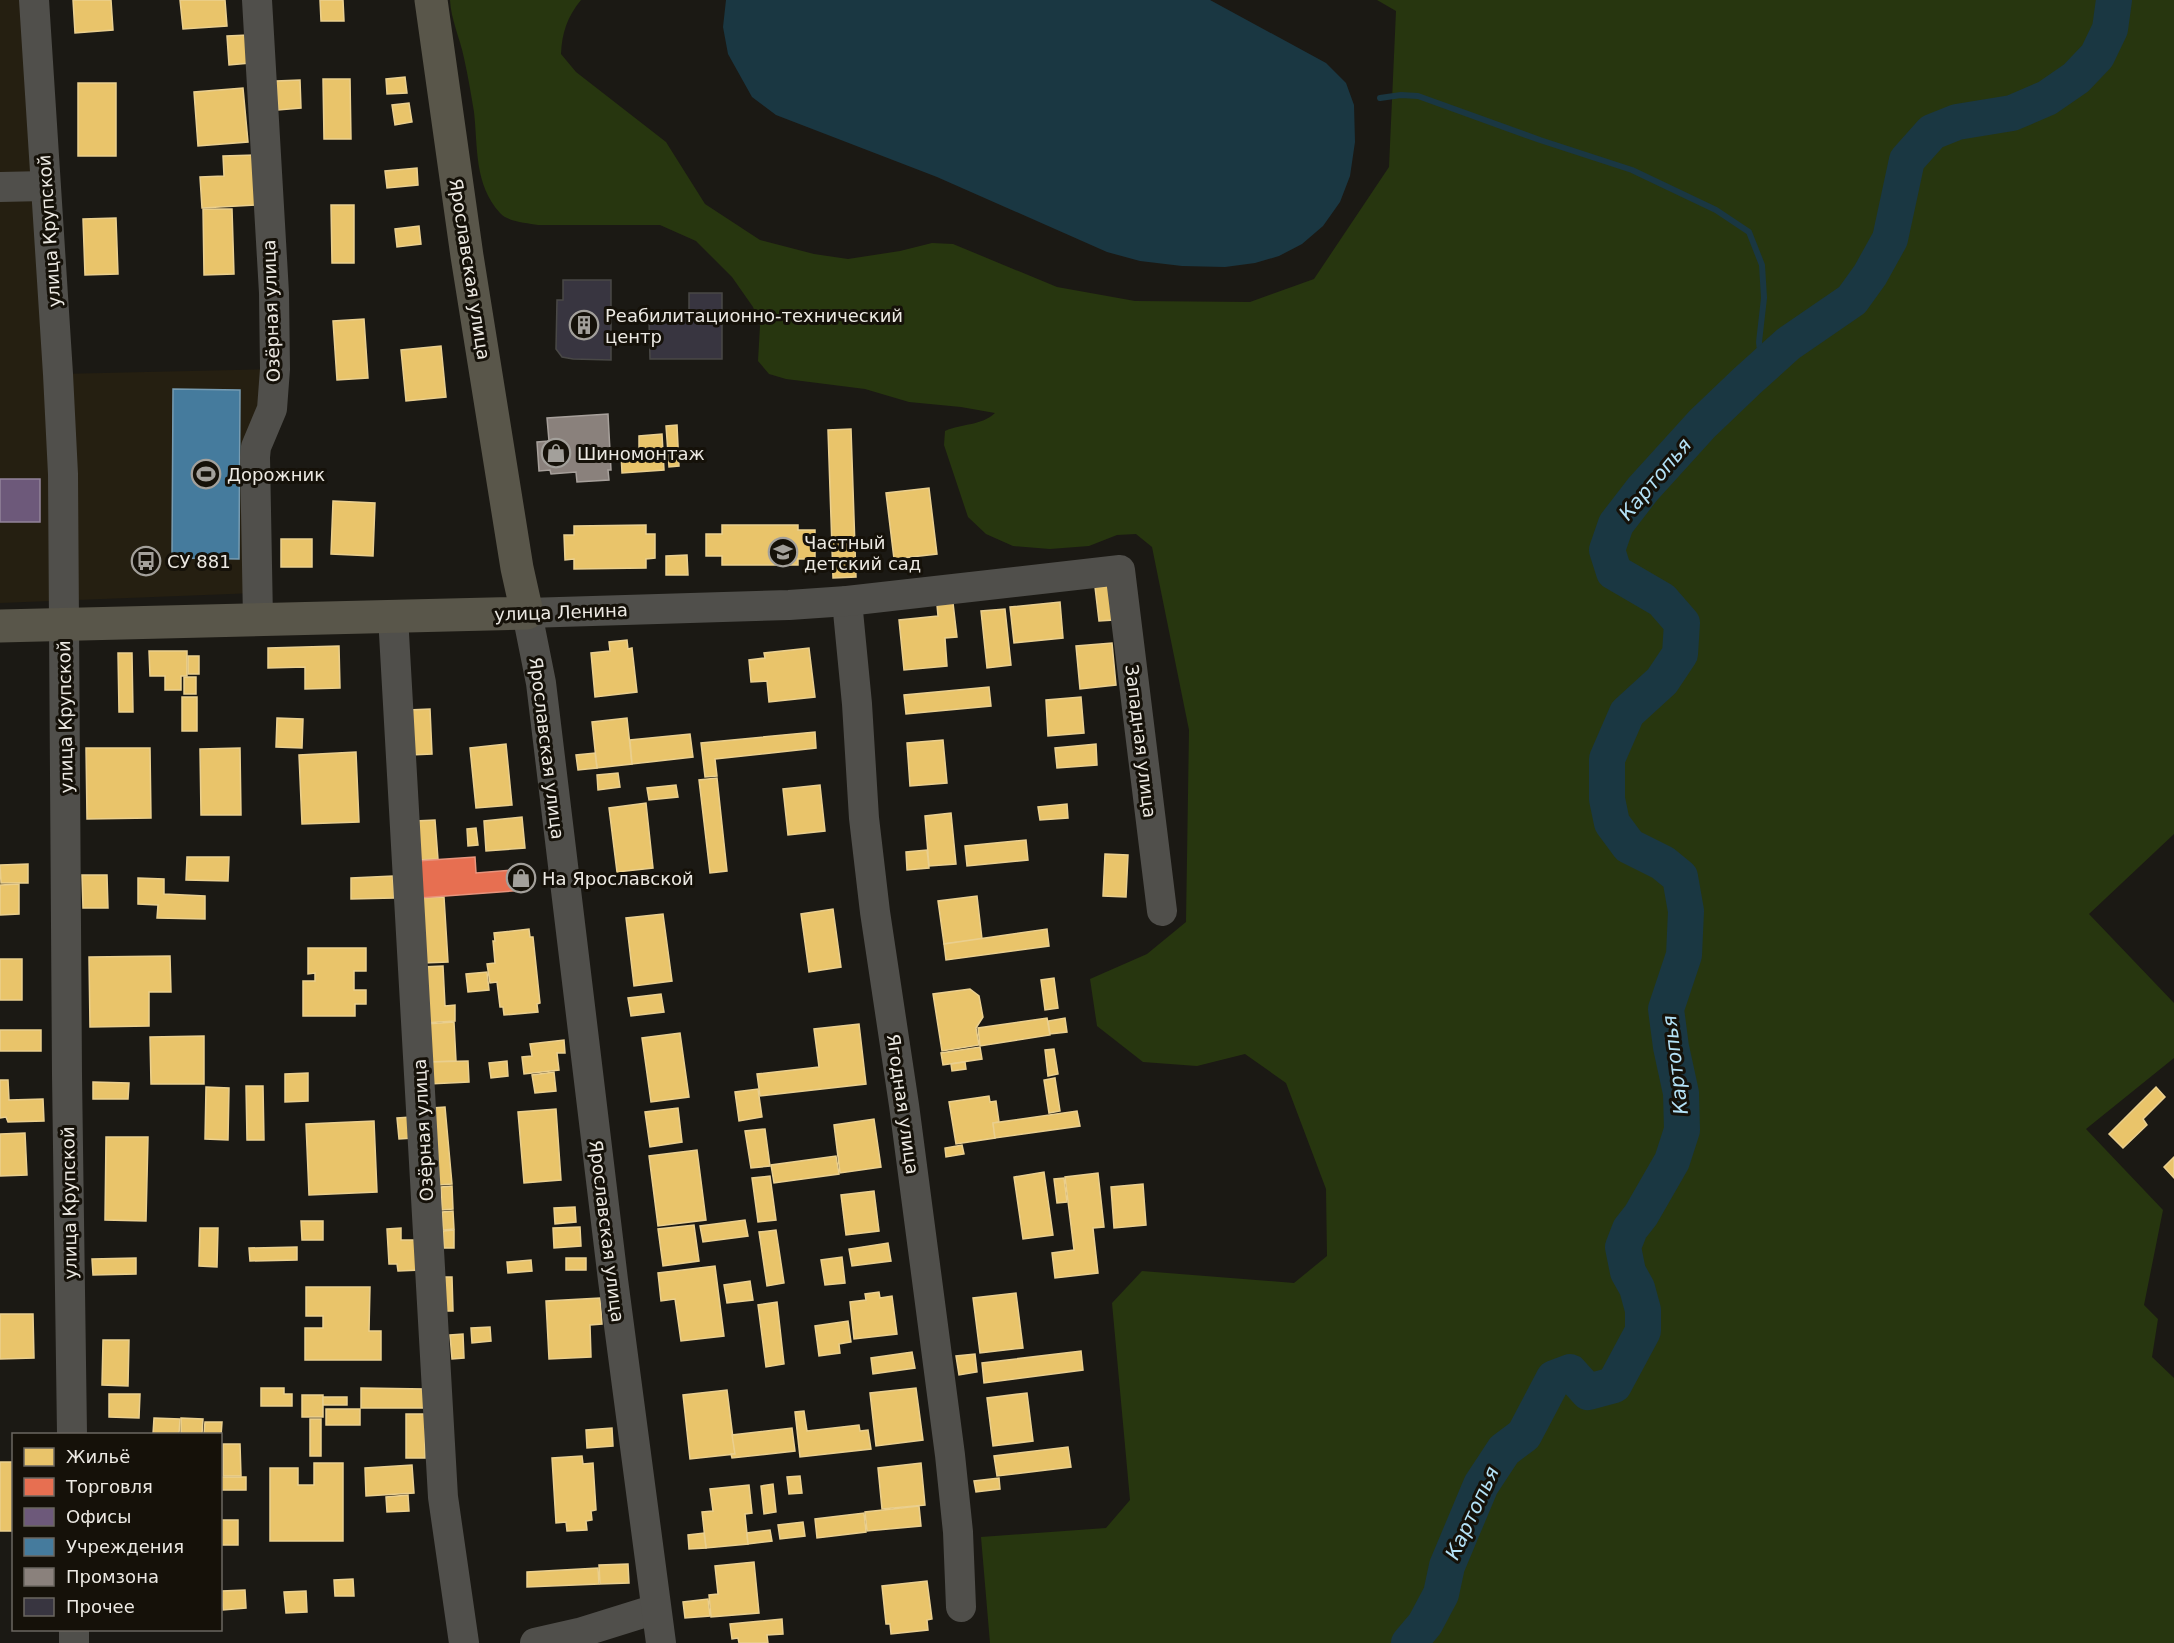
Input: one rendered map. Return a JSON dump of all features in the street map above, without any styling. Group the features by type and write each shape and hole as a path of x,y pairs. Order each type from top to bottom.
{"main road":[{"name":"Ярославская улица","path":"431,0 467,256 517,568 527,613"},
{"name":"улица Ленина","path":"0,626 527,613"}],"street":[{"name":"улица Крупской","path":"34,0 60,419 72,1433"},
{"name":"Озёрная улица","path":"257,0 273,292 274,369 272,409 256,447 255,457 258,619"},
{"path":"0,187 45,186"},
{"name":"улица Ленина","path":"527,613 789,605 847,601 1120,570"},
{"name":"Западная улица","path":"1120,570 1162,911"},
{"name":"Ягодная улица","path":"847,601 857,705 864,818 950,1455 958,1532 961,1607"},
{"name":"Ярославская улица","path":"527,613 541,683 613,1280 661,1643"},
{"name":"Озёрная улица","path":"393,616 443,1497 464,1643"},
{"path":"535,1643 579,1633 656,1609"}],"shaded area":[{"path":"0,0 35,0 59,374 275,369 257,593 0,603"}],"green space":[{"path":"450,0 581,0 566,26 561,54 576,72 666,142 705,204 760,240 814,254 848,259 900,251 932,243 953,244 1057,287 1135,301 1250,302 1314,279 1389,167 1396,11 1377,0 2174,0 2174,834 2089,914 2174,1003 2174,1058 2086,1129 2163,1210 2144,1305 2158,1319 2152,1357 2174,1378 2174,1643 990,1643 981,1537 1106,1528 1130,1500 1112,1303 1142,1271 1294,1283 1327,1256 1326,1189 1286,1083 1245,1054 1197,1066 1143,1062 1097,1026 1090,979 1147,954 1186,922 1189,730 1152,547 1136,534 1117,535 1089,546 1050,549 1013,546 986,534 968,517 944,445 945,431 984,420 995,413 909,402 865,389 786,379 769,374 758,361 760,326 753,307 732,277 696,241 660,225 538,225 518,222 503,216 492,202 481,178 471,92"}],"water":[{"path":"726,0 1210,0 1326,63 1346,83 1354,105 1355,142 1350,176 1340,202 1323,226 1302,244 1279,256 1255,263 1225,267 1182,266 1140,261 1107,252 937,177 776,115 752,97 728,54 723,27"}],"building: Жильё":[{"path":"73,0 111,0 113,30 75,33"},
{"path":"180,0 225,0 227,26 183,29"},
{"path":"320,0 343,0 344,21 321,21"},
{"path":"248,35 250,63 229,65 227,36"},
{"path":"405,77 407,93 387,94 386,79"},
{"path":"323,79 350,79 351,139 324,139"},
{"path":"300,80 301,108 278,110 276,81"},
{"path":"78,83 116,83 116,156 78,156"},
{"path":"243,88 248,142 198,146 194,92"},
{"path":"409,103 412,122 395,125 392,105"},
{"path":"255,155 258,205 202,208 200,177 224,176 223,156"},
{"path":"417,168 418,185 387,188 385,171"},
{"path":"331,205 354,205 354,263 332,263"},
{"path":"203,209 232,209 234,274 204,275"},
{"path":"116,218 118,274 85,275 83,219"},
{"path":"419,226 421,244 397,247 395,229"},
{"path":"364,319 368,378 337,380 333,321"},
{"path":"441,346 446,397 406,401 401,350"},
{"path":"677,425 679,466 669,467 666,426"},
{"path":"851,429 856,577 833,578 828,430"},
{"path":"662,434 664,470 622,473 621,452 639,451 639,436"},
{"path":"929,488 937,554 894,559 886,493"},
{"path":"333,501 375,503 373,556 331,554"},
{"path":"646,525 646,534 655,534 655,558 646,559 646,568 574,569 574,559 565,560 564,535 574,535 574,526"},
{"path":"722,525 798,525 798,530 815,530 815,559 798,559 798,565 722,565 722,556 706,556 706,534 722,534"},
{"path":"281,539 312,539 312,567 281,567"},
{"path":"687,555 688,575 666,575 666,556"},
{"path":"1111,586 1114,620 1099,621 1095,587"},
{"path":"1060,602 1063,638 1014,643 1010,607"},
{"path":"953,603 957,637 945,638 947,666 904,670 899,620 938,616 937,605"},
{"path":"1005,609 1011,665 987,668 981,611"},
{"path":"627,640 628,649 632,648 637,692 595,697 591,653 610,651 609,642"},
{"path":"1112,643 1116,685 1080,689 1076,646"},
{"path":"339,646 340,688 305,689 305,667 268,668 268,648"},
{"path":"809,648 815,697 769,702 767,681 751,682 749,660 765,658 764,653"},
{"path":"149,651 187,651 187,676 181,676 181,690 165,690 165,676 150,676"},
{"path":"118,653 132,653 133,712 119,712"},
{"path":"188,656 199,656 199,674 188,674"},
{"path":"184,677 196,677 196,694 184,694"},
{"path":"989,687 991,706 906,714 904,695"},
{"path":"182,697 197,697 197,731 182,731"},
{"path":"1081,697 1084,733 1048,736 1046,700"},
{"path":"430,709 432,754 410,755 408,710"},
{"path":"277,718 303,719 302,748 276,747"},
{"path":"627,718 632,764 597,768 592,722"},
{"path":"815,732 816,748 715,759 717,776 705,777 701,743"},
{"path":"690,734 693,757 632,764 630,740"},
{"path":"943,740 947,783 910,786 907,743"},
{"path":"506,744 512,805 476,808 470,748"},
{"path":"1096,744 1097,765 1057,768 1055,748"},
{"path":"86,748 150,748 151,818 87,819"},
{"path":"240,748 241,815 201,815 200,749"},
{"path":"356,752 359,822 302,824 299,755"},
{"path":"595,753 597,768 578,770 576,755"},
{"path":"618,773 620,787 598,790 597,775"},
{"path":"717,778 727,871 710,873 699,780"},
{"path":"676,785 678,797 649,800 647,788"},
{"path":"820,785 825,831 788,835 783,789"},
{"path":"646,803 653,868 617,872 609,808"},
{"path":"1067,804 1068,818 1040,820 1038,807"},
{"path":"951,813 956,864 929,866 925,816"},
{"path":"522,817 525,848 486,851 484,821"},
{"path":"435,820 438,859 418,860 415,821"},
{"path":"476,828 478,845 468,846 467,829"},
{"path":"1026,840 1028,860 967,866 965,846"},
{"path":"927,850 929,868 907,870 906,852"},
{"path":"1105,854 1128,855 1126,897 1103,896"},
{"path":"187,857 229,857 228,881 186,880"},
{"path":"28,864 28,883 1,883 0,865"},
{"path":"82,875 107,875 108,908 83,908"},
{"path":"393,876 394,898 351,899 351,878"},
{"path":"138,878 164,879 164,894 205,896 205,919 157,918 158,905 138,904"},
{"path":"19,884 19,914 0,915 0,885"},
{"path":"977,896 982,939 944,944 938,901"},
{"path":"444,897 448,962 423,963 419,898"},
{"path":"833,909 841,967 809,972 801,914"},
{"path":"663,914 672,981 634,986 626,918"},
{"path":"529,929 530,937 533,937 540,1003 537,1004 538,1012 504,1015 503,1007 500,1007 497,982 490,983 487,964 495,963 494,933"},
{"path":"1047,929 1049,946 946,960 944,944"},
{"path":"308,948 366,948 366,971 354,971 354,990 366,990 366,1004 355,1004 355,1016 303,1016 303,981 315,981 315,973 308,974"},
{"path":"170,956 171,992 149,992 149,1026 90,1027 89,957"},
{"path":"0,959 22,959 22,1000 0,1000"},
{"path":"443,966 445,1006 455,1005 455,1021 424,1023 421,967"},
{"path":"487,972 489,990 468,992 466,974"},
{"path":"1054,978 1058,1008 1045,1010 1041,980"},
{"path":"970,989 979,996 983,1017 976,1028 979,1045 942,1051 933,994"},
{"path":"661,994 664,1012 631,1016 628,998"},
{"path":"1047,1018 1050,1035 980,1046 978,1028"},
{"path":"1065,1018 1067,1032 1050,1034 1048,1021"},
{"path":"454,1022 456,1061 428,1062 426,1024"},
{"path":"859,1024 866,1084 760,1096 757,1074 819,1067 814,1029"},
{"path":"0,1030 41,1030 41,1051 0,1051"},
{"path":"680,1033 689,1097 651,1102 642,1038"},
{"path":"204,1036 204,1084 151,1084 150,1037"},
{"path":"564,1040 565,1053 557,1053 559,1070 524,1074 522,1057 532,1056 530,1044"},
{"path":"980,1047 982,1059 943,1065 941,1053"},
{"path":"1054,1049 1058,1074 1048,1076 1045,1050"},
{"path":"468,1061 469,1082 429,1084 428,1062"},
{"path":"507,1061 508,1076 491,1078 489,1063"},
{"path":"965,1062 966,1069 952,1071 951,1064"},
{"path":"554,1072 556,1091 535,1093 532,1075"},
{"path":"308,1073 308,1101 285,1102 285,1074"},
{"path":"1055,1078 1060,1111 1049,1113 1044,1080"},
{"path":"0,1080 8,1080 9,1100 43,1099 44,1121 8,1122 6,1117 0,1118"},
{"path":"93,1082 129,1083 128,1099 93,1099"},
{"path":"246,1086 263,1086 264,1140 247,1140"},
{"path":"206,1087 229,1088 228,1140 205,1139"},
{"path":"2156,1087 2165,1097 2143,1119 2147,1125 2123,1148 2109,1134"},
{"path":"758,1089 762,1117 739,1121 735,1092"},
{"path":"989,1096 990,1102 996,1101 999,1122 993,1123 995,1138 956,1144 949,1102"},
{"path":"445,1107 452,1184 438,1185 432,1108"},
{"path":"678,1108 682,1142 650,1147 645,1112"},
{"path":"556,1109 561,1180 524,1183 518,1112"},
{"path":"1077,1111 1080,1126 995,1138 993,1123"},
{"path":"411,1117 413,1138 399,1139 397,1118"},
{"path":"874,1119 881,1167 840,1173 834,1125"},
{"path":"374,1121 377,1192 309,1195 306,1124"},
{"path":"765,1129 770,1166 751,1168 745,1131"},
{"path":"25,1133 27,1175 0,1176 0,1134"},
{"path":"106,1137 148,1137 146,1221 105,1220"},
{"path":"962,1145 964,1154 946,1157 945,1148"},
{"path":"697,1150 706,1220 658,1226 649,1156"},
{"path":"836,1156 839,1174 774,1183 771,1165"},
{"path":"2174,1157 2174,1178 2164,1167"},
{"path":"1044,1172 1053,1235 1023,1239 1014,1177"},
{"path":"1098,1173 1104,1227 1093,1228 1098,1273 1055,1278 1052,1253 1074,1250 1065,1177"},
{"path":"770,1176 776,1220 758,1222 752,1178"},
{"path":"1064,1178 1067,1202 1057,1203 1054,1179"},
{"path":"1143,1184 1146,1225 1114,1228 1111,1187"},
{"path":"452,1186 453,1209 442,1210 441,1187"},
{"path":"874,1191 879,1231 846,1235 841,1195"},
{"path":"575,1207 576,1222 555,1224 554,1208"},
{"path":"453,1211 454,1229 443,1230 442,1212"},
{"path":"745,1220 748,1236 703,1242 700,1226"},
{"path":"301,1221 323,1221 323,1240 302,1240"},
{"path":"694,1225 699,1261 663,1266 658,1229"},
{"path":"580,1227 581,1246 554,1248 553,1228"},
{"path":"200,1228 218,1228 217,1267 199,1266"},
{"path":"401,1228 401,1240 416,1240 421,1270 398,1271 397,1264 389,1264 387,1229"},
{"path":"454,1230 454,1248 444,1248 443,1231"},
{"path":"776,1230 784,1283 767,1286 759,1232"},
{"path":"888,1243 891,1261 852,1266 849,1249"},
{"path":"297,1247 297,1260 250,1261 249,1248"},
{"path":"842,1257 845,1283 825,1285 821,1260"},
{"path":"136,1258 136,1274 93,1275 92,1259"},
{"path":"566,1258 586,1258 586,1270 566,1270"},
{"path":"531,1260 532,1271 508,1273 507,1262"},
{"path":"715,1266 724,1336 681,1341 675,1299 661,1301 658,1273"},
{"path":"441,1277 452,1277 453,1311 442,1311"},
{"path":"750,1281 753,1300 727,1303 724,1285"},
{"path":"306,1287 370,1287 369,1331 381,1331 381,1360 305,1360 305,1328 323,1328 323,1316 306,1316"},
{"path":"879,1292 880,1298 892,1296 897,1334 854,1339 850,1302 866,1300 865,1294"},
{"path":"1016,1293 1023,1348 980,1353 973,1298"},
{"path":"600,1298 602,1324 590,1325 591,1357 549,1359 546,1301"},
{"path":"777,1302 784,1364 766,1367 758,1305"},
{"path":"0,1314 33,1314 34,1358 0,1359"},
{"path":"848,1321 851,1342 839,1344 840,1353 819,1356 815,1326"},
{"path":"490,1327 491,1341 472,1343 471,1328"},
{"path":"463,1334 464,1358 452,1359 450,1335"},
{"path":"103,1340 129,1340 128,1386 102,1385"},
{"path":"1081,1351 1083,1370 984,1383 982,1363"},
{"path":"912,1352 915,1368 873,1374 871,1358"},
{"path":"975,1354 977,1372 959,1375 956,1356"},
{"path":"261,1388 284,1388 284,1394 292,1394 292,1406 261,1406"},
{"path":"361,1388 426,1389 426,1408 361,1408"},
{"path":"916,1388 923,1440 876,1446 870,1393"},
{"path":"727,1390 735,1454 690,1459 683,1395"},
{"path":"1027,1393 1033,1441 993,1446 987,1398"},
{"path":"109,1394 140,1394 139,1418 109,1417"},
{"path":"302,1395 323,1395 323,1417 302,1417"},
{"path":"323,1397 347,1397 347,1405 323,1405"},
{"path":"326,1409 360,1409 360,1425 326,1425"},
{"path":"804,1411 807,1431 859,1425 860,1431 868,1430 871,1449 800,1457 795,1412"},
{"path":"406,1414 425,1414 425,1458 406,1458"},
{"path":"154,1418 180,1419 179,1433 153,1433"},
{"path":"181,1418 203,1419 202,1433 181,1433"},
{"path":"310,1419 321,1419 321,1456 310,1456"},
{"path":"205,1422 222,1422 221,1433 204,1433"},
{"path":"612,1428 613,1446 587,1448 586,1430"},
{"path":"792,1428 795,1451 732,1458 731,1454 735,1454 732,1435"},
{"path":"223,1444 240,1444 241,1476 223,1476"},
{"path":"1068,1447 1071,1467 997,1476 994,1456"},
{"path":"582,1456 583,1464 593,1463 596,1510 591,1511 592,1520 586,1521 587,1530 567,1531 566,1522 556,1523 552,1458"},
{"path":"0,1462 12,1462 12,1531 0,1531"},
{"path":"314,1463 343,1463 343,1541 270,1541 270,1468 298,1468 298,1485 314,1485"},
{"path":"921,1463 925,1505 882,1509 878,1468"},
{"path":"412,1465 414,1493 366,1496 365,1468"},
{"path":"800,1476 802,1493 789,1494 787,1477"},
{"path":"222,1477 246,1477 246,1490 222,1490"},
{"path":"999,1478 1000,1489 976,1492 974,1481"},
{"path":"773,1484 776,1512 764,1514 761,1486"},
{"path":"749,1485 752,1513 745,1514 748,1544 706,1548 702,1512 713,1511 710,1489"},
{"path":"408,1495 409,1511 387,1512 386,1497"},
{"path":"919,1506 921,1526 867,1531 865,1512"},
{"path":"864,1513 866,1532 817,1538 815,1519"},
{"path":"222,1520 238,1520 238,1545 222,1545"},
{"path":"803,1522 805,1536 780,1539 778,1525"},
{"path":"770,1530 772,1541 748,1544 747,1533"},
{"path":"704,1533 706,1548 689,1549 688,1535"},
{"path":"754,1562 759,1613 711,1617 709,1595 718,1594 715,1566"},
{"path":"628,1564 629,1583 600,1584 599,1565"},
{"path":"598,1568 599,1584 527,1587 527,1572"},
{"path":"353,1579 354,1596 335,1596 334,1580"},
{"path":"927,1581 932,1619 927,1620 928,1630 891,1634 890,1624 886,1624 882,1586"},
{"path":"245,1590 246,1608 223,1610 222,1591"},
{"path":"306,1591 307,1612 286,1613 284,1592"},
{"path":"708,1599 710,1616 685,1618 683,1602"},
{"path":"782,1619 783,1634 767,1635 768,1643 739,1643 738,1638 732,1639 730,1624"}],"building: Торговля":[{"path":"475,857 476,873 525,869 526,890 419,898 417,861"}],"building: Офисы":[{"path":"0,479 40,479 40,522 0,522"}],"building: Учреждения":[{"name":"Дорожник","path":"173,389 240,390 239,559 172,558"}],"building: Промзона":[{"path":"608,414 611,470 608,470 609,480 577,482 576,472 551,474 550,470 539,471 537,442 549,441 547,418"}],"building: Прочее":[{"name":"Реабилитационно-технический центр","path":"563,280 611,280 611,360 562,357 556,349 557,300 563,300"},
{"path":"689,293 722,293 722,318 689,318"},
{"path":"722,318 722,359 650,359 649,319"}],"waterway":[{"name":"Картопья","path":"1409,1643 1425,1624 1441,1594 1447,1566 1481,1485 1504,1450 1524,1435 1554,1378 1570,1372 1588,1392 1614,1385 1643,1331 1643,1310 1637,1288 1628,1272 1623,1247 1630,1229 1641,1215 1672,1161 1682,1130 1681,1093 1666,1009 1684,955 1686,911 1680,877 1663,863 1629,846 1612,823 1607,799 1607,759 1627,713 1662,681 1680,654 1682,623 1662,600 1614,572 1607,550 1616,524 1643,489 1702,424 1747,381 1788,344 1852,300 1870,275 1890,239 1907,160 1932,132 1957,122 2012,113 2047,98 2076,78 2097,56 2110,29 2114,0"},
{"path":"1380,98 1401,95 1418,96 1632,170 1716,210 1749,232 1762,265 1764,298 1760,351 1770,360"}],"place":[{"name":"Реабилитационно-технический центр","path":"584,325"},
{"name":"Шиномонтаж","path":"556,453"},
{"name":"Дорожник","path":"206,474"},
{"name":"Частный детский сад","path":"783,552"},
{"name":"СУ 881","path":"146,561"},
{"name":"На Ярославской","path":"521,878"}]}
